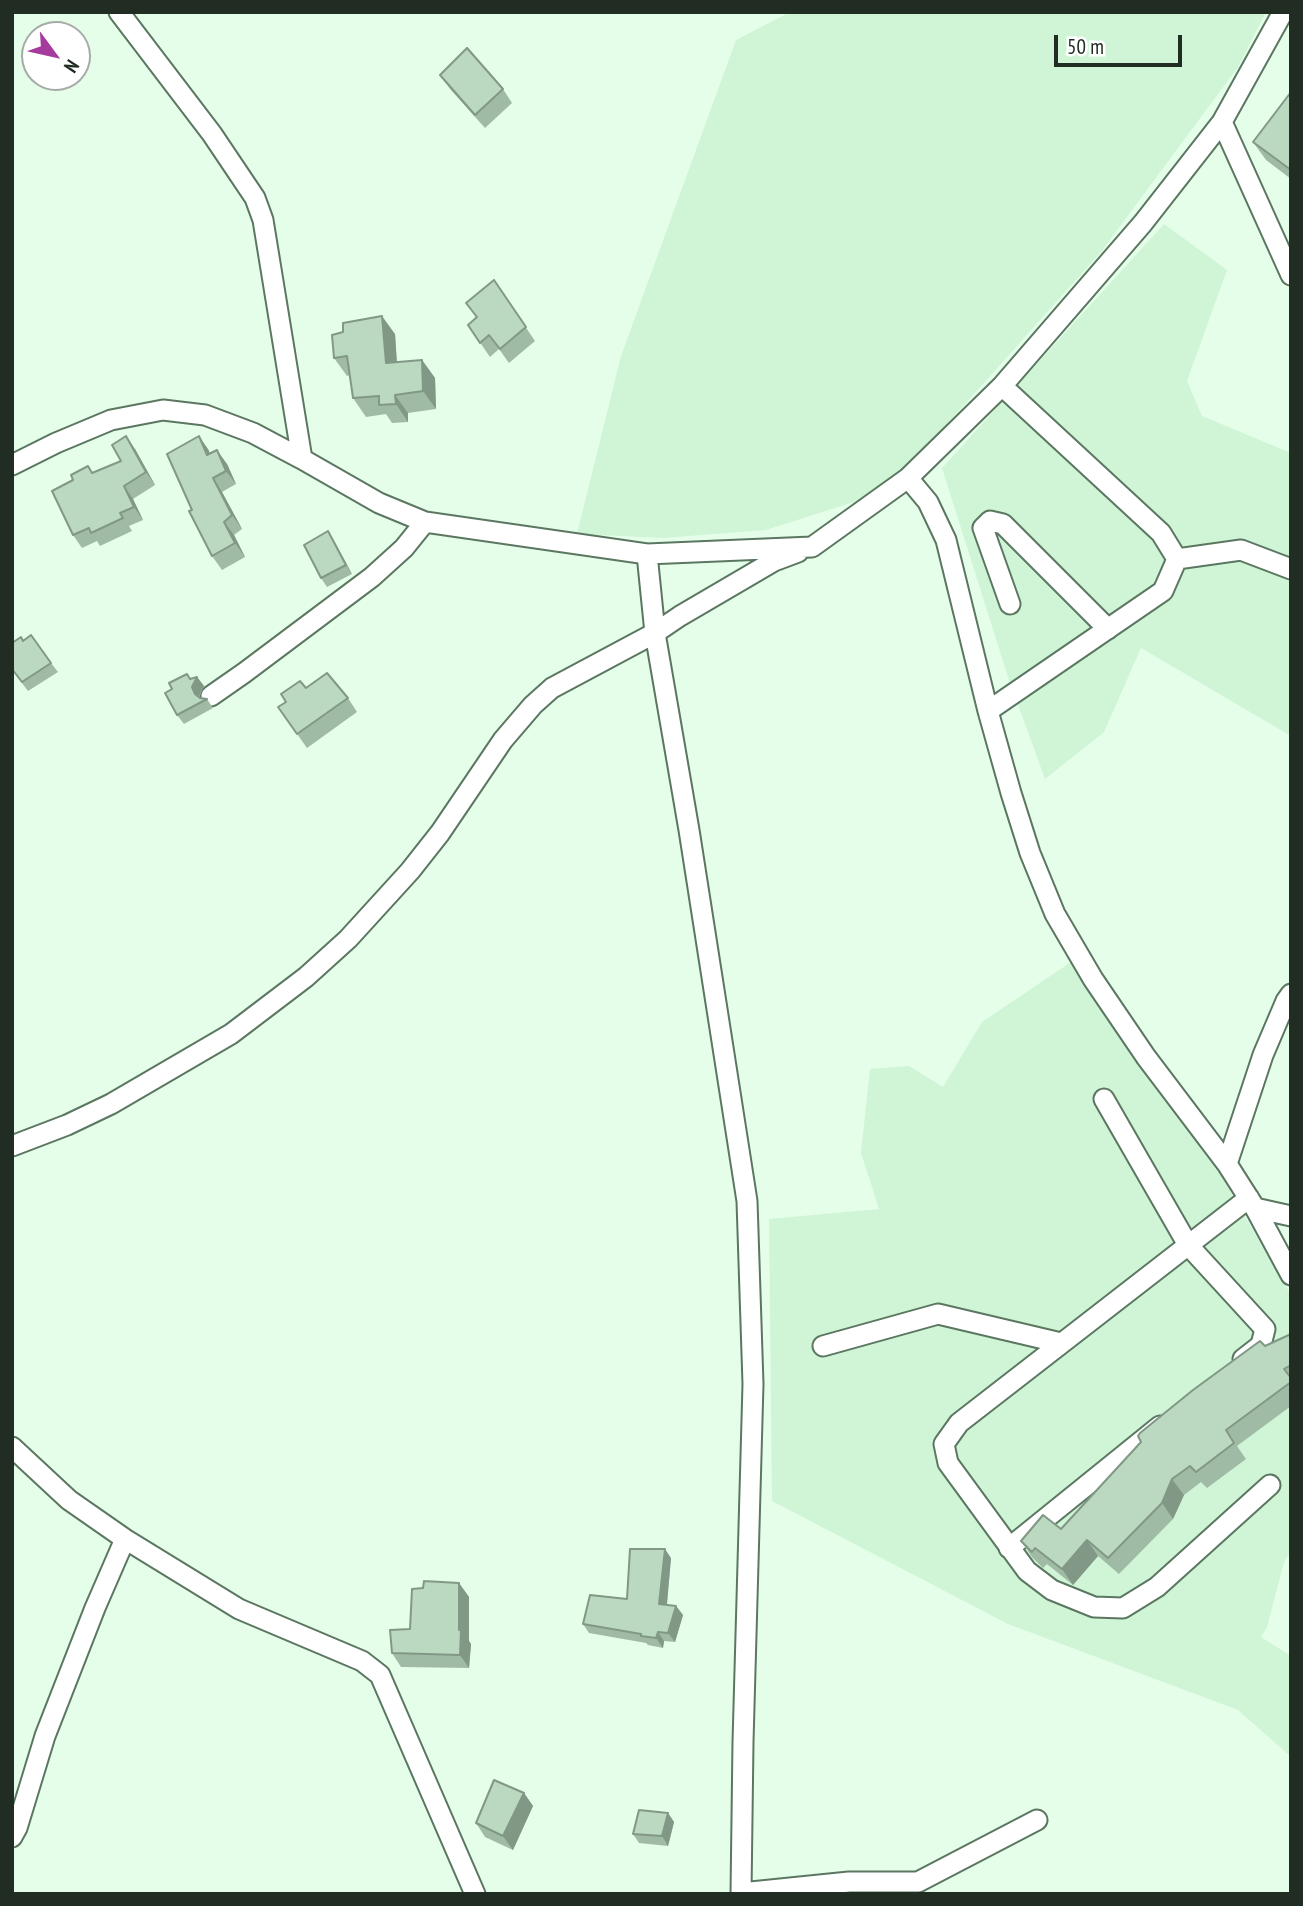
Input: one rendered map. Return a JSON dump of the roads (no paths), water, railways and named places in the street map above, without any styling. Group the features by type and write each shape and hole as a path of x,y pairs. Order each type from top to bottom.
{"street":[{"path":"119,12 212,134 255,198 263,220 303,458"},
{"path":"12,1146 111,1104 231,1034 306,977 348,939 410,871 440,833 503,740 533,705 552,688 655,633 774,561 812,547 908,478 1002,386 1143,223 1222,122 1286,14"},
{"path":"1222,122 1291,275"},
{"path":"1002,386 1161,533 1177,559"},
{"path":"12,465 55,443 111,420 163,410 205,415 253,433 303,458 379,503 425,522 647,554 812,547"},
{"path":"908,478 928,502 946,540 1011,793 1030,853 1055,914 1093,979 1146,1057 1227,1164 1252,1203 1291,1275"},
{"path":"1010,604 983,528 990,521 1003,524 1108,629"},
{"path":"211,696 372,576 404,548 425,522"},
{"path":"1177,559 1241,550 1291,569"},
{"path":"647,554 655,633 747,1201 753,1384 741,1893 849,1882 918,1882 1037,1820"},
{"path":"988,711 1163,592 1177,559"},
{"path":"1227,1164 1263,1055 1291,994"},
{"path":"1104,1099 1188,1245 1265,1329 1261,1345 1229,1370"},
{"path":"1252,1203 1188,1245 959,1423 944,1444 948,1463 1027,1571 1052,1590 1094,1607 1123,1608 1157,1587 1270,1485"},
{"path":"1252,1203 1291,1216"},
{"path":"823,1346 937,1314 1062,1343"},
{"path":"1009,1548 1177,1412"},
{"path":"12,1447 69,1500 125,1539 239,1609 362,1661 380,1675 475,1894"},
{"path":"12,1837 46,1736 95,1608 125,1539"}]}
